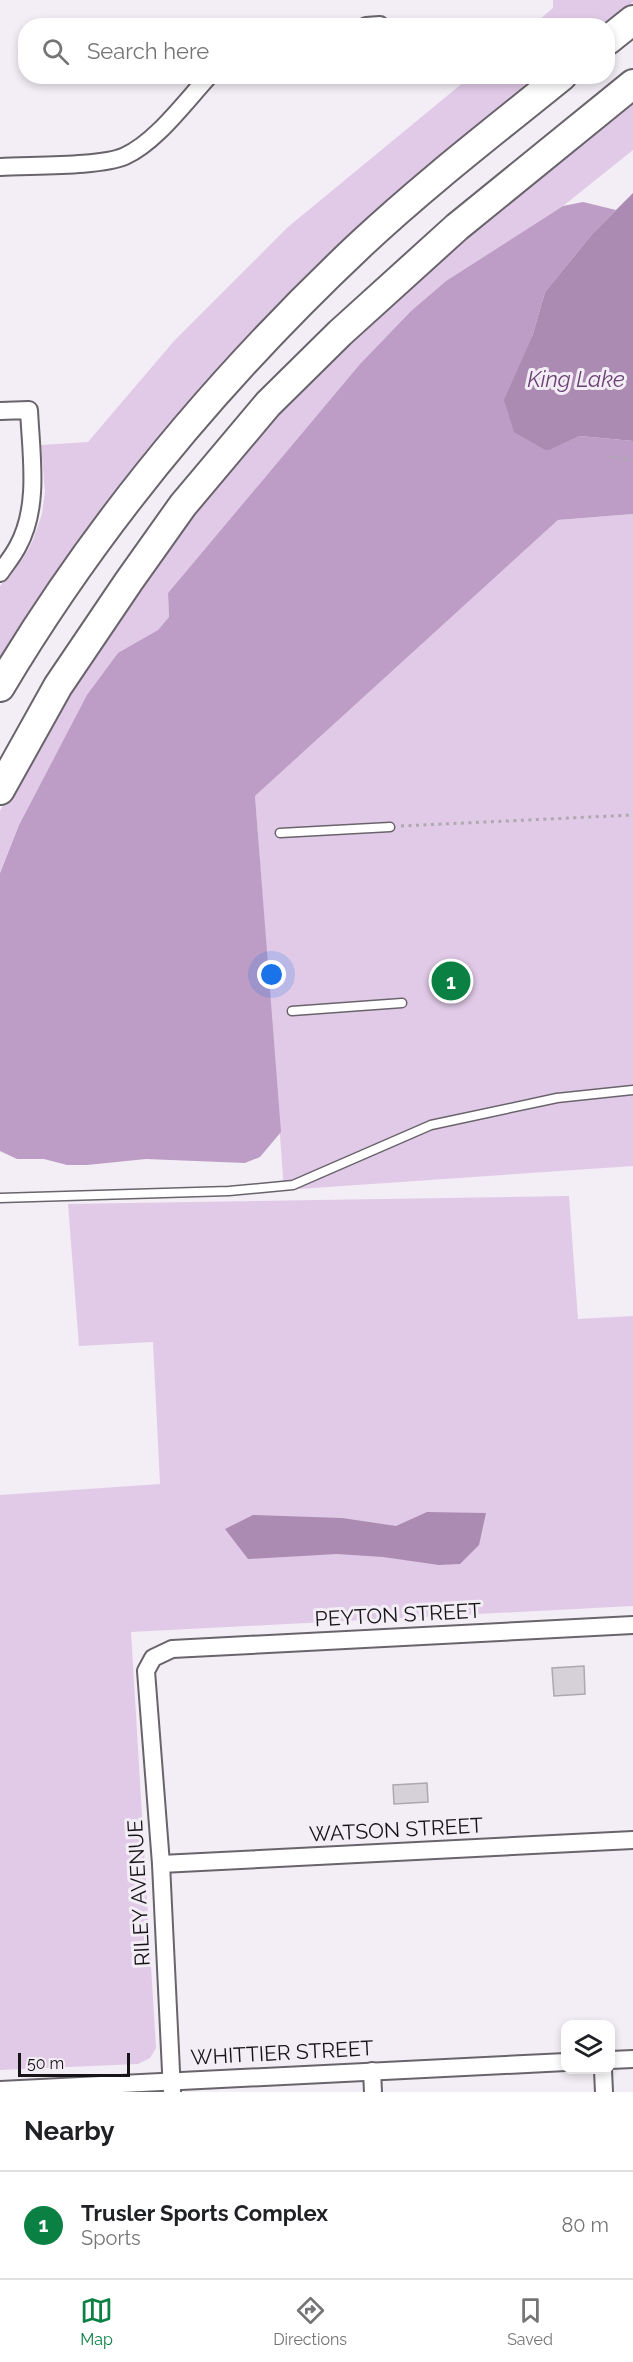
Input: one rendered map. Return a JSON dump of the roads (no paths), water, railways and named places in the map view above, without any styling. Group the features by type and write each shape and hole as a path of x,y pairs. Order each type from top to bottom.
{"highway":[{"path":"615,34 633,20"},
{"path":"0,687 60,593 136,489 194,419 269,337 360,246 422,191 552,84"},
{"path":"0,790 58,686 129,581 183,505 268,404 340,333 457,227 633,84"}],"street":[{"path":"0,167 93,162 123,157 139,148 158,131 202,84"},
{"path":"0,411 29,410 33,494 27,524 18,546 0,573"},
{"name":"PEYTON STREET","path":"166,1652 172,1649 633,1625"},
{"name":"RILEY AVENUE","path":"166,1652 153,1658 146,1671 161,1864 172,2086"},
{"name":"WATSON STREET","path":"161,1864 633,1840"},
{"path":"615,2060 633,2059"},
{"name":"WHITTIER STREET","path":"0,2090 172,2086 372,2071 561,2062"},
{"path":"372,2071 373,2092"},
{"path":"603,2074 604,2092"}],"lane":[{"path":"280,833 390,827"},
{"path":"292,1011 402,1003"},
{"path":"0,1198 230,1191 293,1185 431,1125 557,1098 633,1090"}],"water":[{"name":"King Lake","path":"633,193 633,441 580,436 547,451 514,432 504,400 532,337 545,292 593,233"},
{"path":"427,1512 486,1513 479,1545 460,1564 439,1565 383,1557 337,1554 248,1559 225,1529 253,1515 342,1518 396,1526"}],"place":[{"name":"Trusler Sports Complex","path":"451,981"}]}
